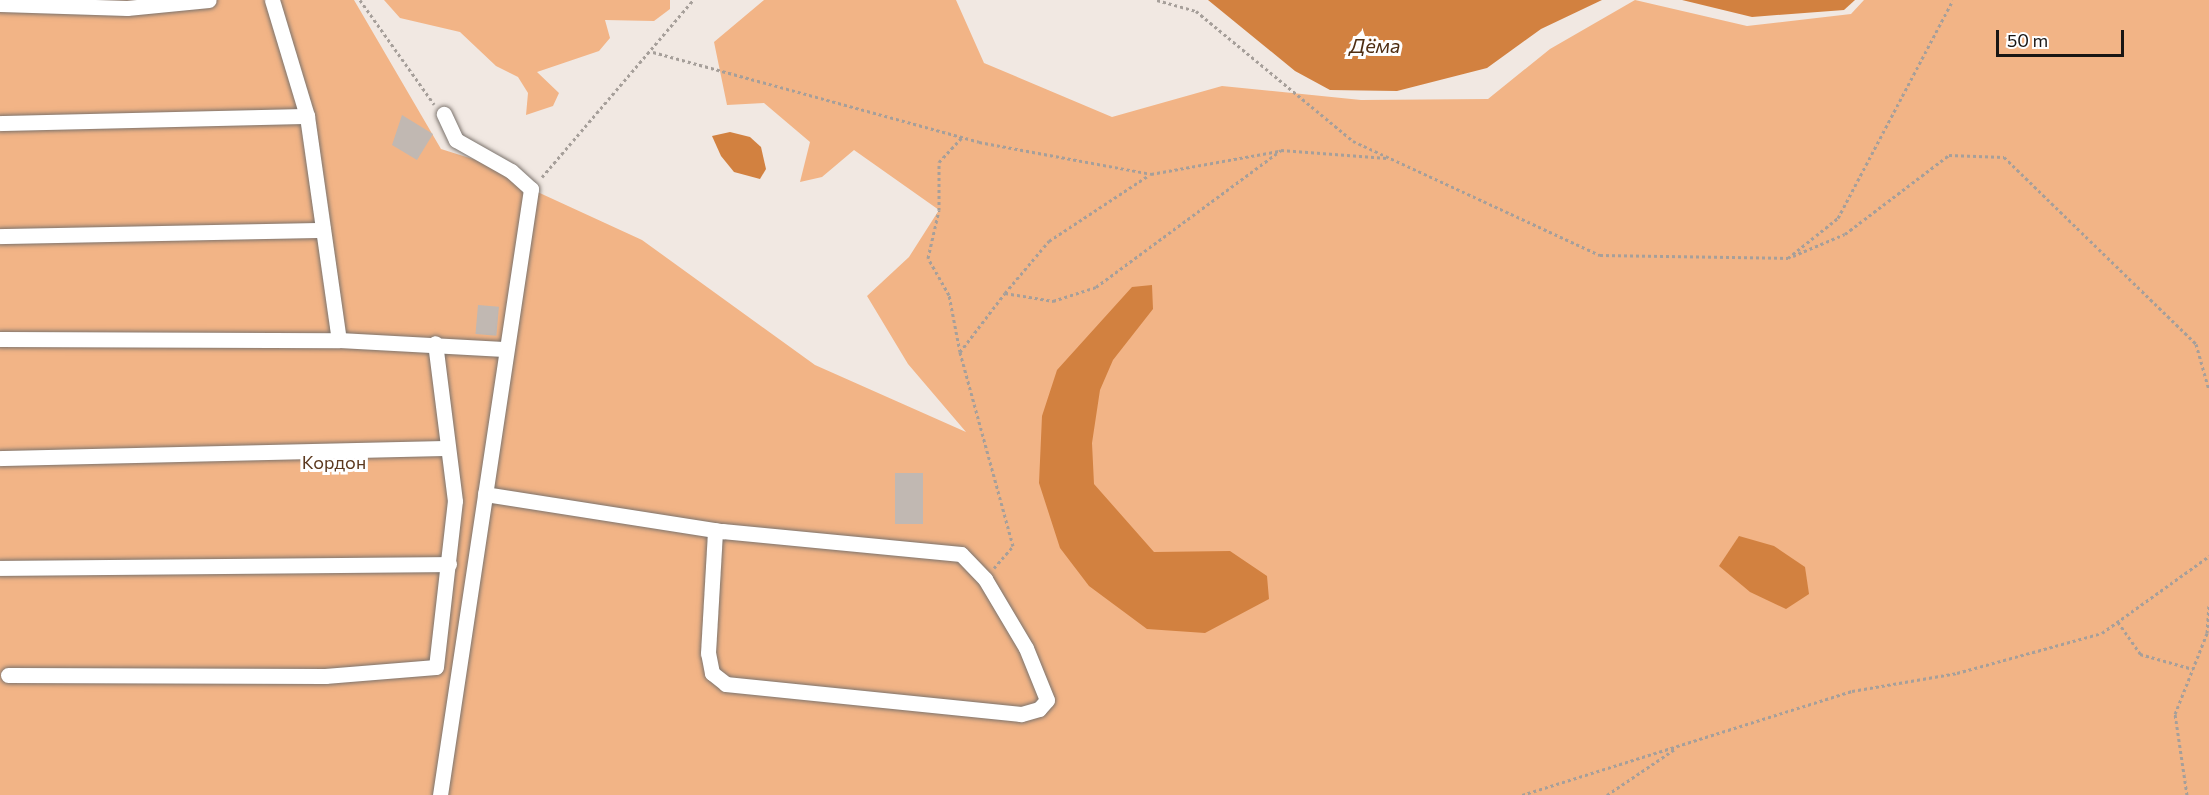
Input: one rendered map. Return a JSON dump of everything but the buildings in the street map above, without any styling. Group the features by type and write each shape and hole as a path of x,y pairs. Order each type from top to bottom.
{"street":[{"path":"0,4 127,8 209,0"},
{"path":"272,0 307,116 339,340"},
{"path":"440,795 505,349 531,189 511,171 456,140 444,114"},
{"path":"0,123 307,116"},
{"path":"0,236 323,230"},
{"path":"0,339 339,340 435,343 505,349"},
{"path":"8,675 325,676 436,667 455,501 435,343"},
{"path":"0,458 448,448"},
{"path":"485,494 715,530 961,554 985,579 1026,648 1047,699 1039,709 1022,714 726,684 712,673 708,652 715,530"},
{"path":"0,568 449,564"}],"path":[{"path":"360,0 417,86 444,114"},
{"path":"531,189 653,52 693,0"},
{"path":"1157,0 1196,11 1353,141 1600,255 1788,258 1845,234 1949,155 2004,157 2196,344 2209,390"},
{"path":"1788,258 1838,218 1953,0"},
{"path":"653,52 961,138 1151,174 1281,150 1390,158"},
{"path":"961,138 939,162 939,210 928,258 949,295 960,352 1013,546 985,579"},
{"path":"1005,293 1053,301 1096,287 1281,150"},
{"path":"960,352 1049,241 1151,174"},
{"path":"1522,795 1852,691 1958,673 2102,633 2209,556"},
{"path":"2187,795 2175,714 2207,633 2209,605"},
{"path":"2118,622 2140,654 2193,669"},
{"path":"1607,795 1678,747"}],"green space":[{"name":"Кордон","path":"0,0 354,0 441,149 511,171 531,189 642,240 815,365 966,432 908,364 867,296 909,257 939,210 854,150 822,177 800,182 810,142 764,103 727,105 714,42 764,0 956,0 984,63 1112,117 1222,86 1361,100 1488,99 1550,49 1635,0 1747,26 1851,14 1864,0 2209,0 2209,795 0,795"},
{"path":"384,0 670,0 670,9 654,21 605,20 610,38 599,51 537,72 559,93 553,106 526,115 528,93 518,77 496,66 460,32 400,18"}],"water":[{"name":"Дёма","path":"1208,0 1602,0 1541,29 1487,68 1397,91 1330,90 1295,71"},
{"path":"1682,0 1855,0 1844,10 1752,17"},
{"path":"730,132 750,137 761,147 766,169 760,179 734,172 721,156 712,136"},
{"path":"1152,285 1153,309 1113,360 1100,390 1092,443 1094,484 1154,552 1230,551 1267,576 1269,599 1205,633 1147,629 1089,586 1060,548 1039,483 1042,416 1057,370 1132,287"},
{"path":"1739,536 1774,546 1805,567 1809,594 1786,609 1750,592 1719,566"}]}
